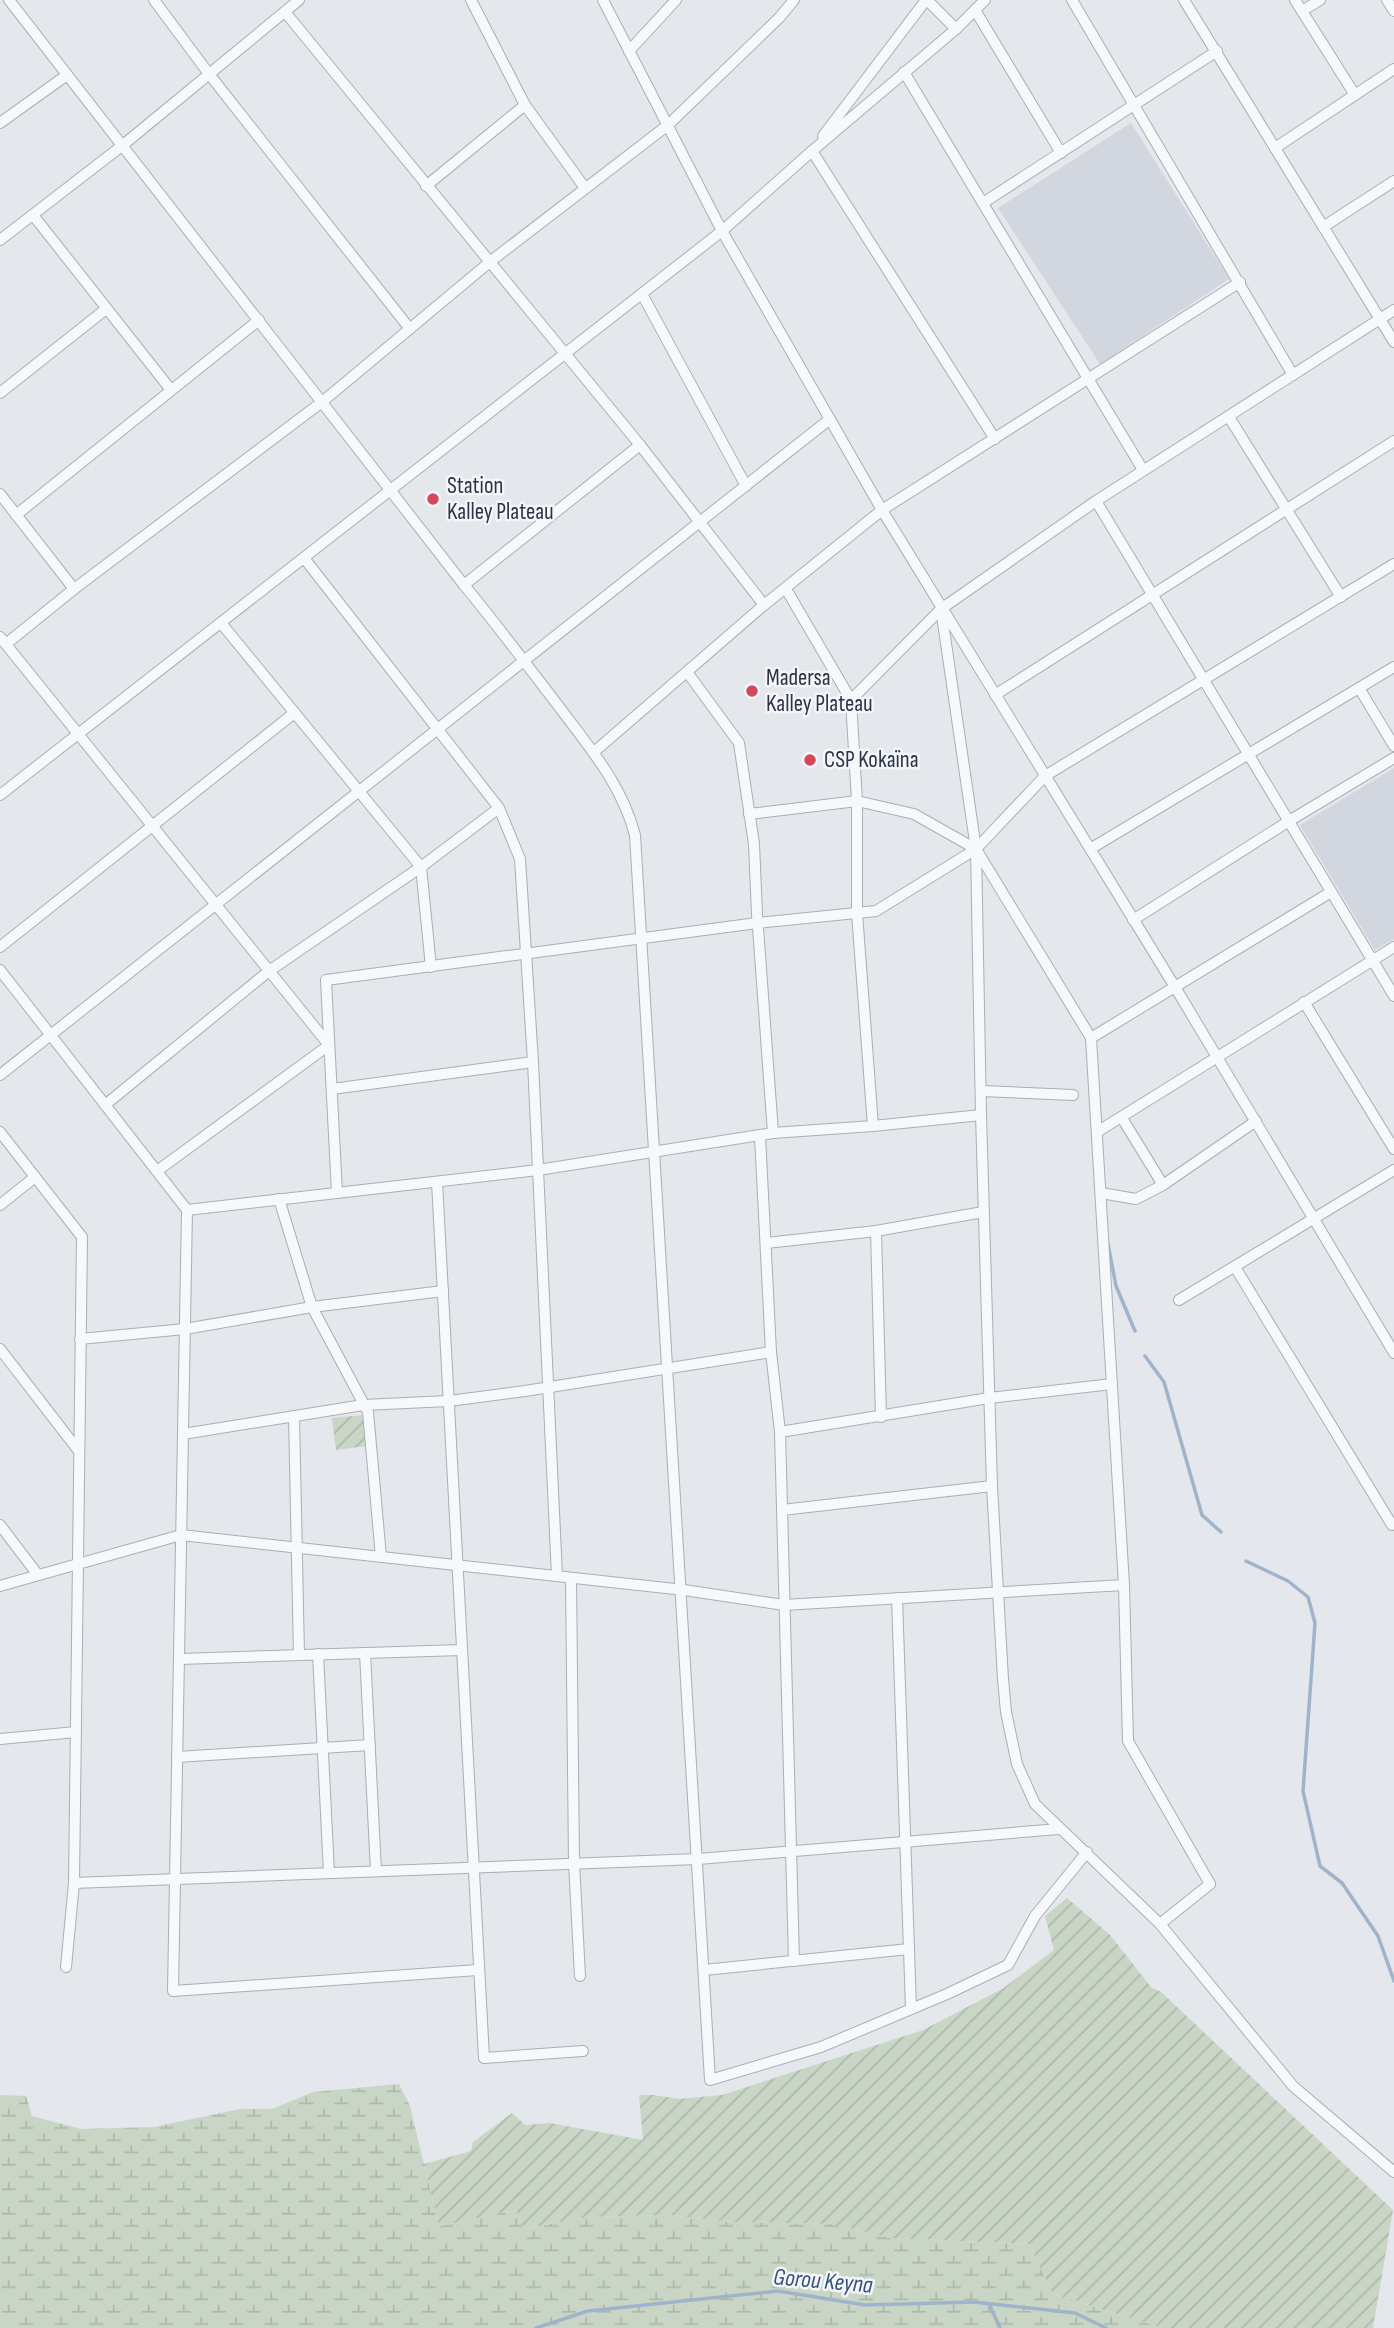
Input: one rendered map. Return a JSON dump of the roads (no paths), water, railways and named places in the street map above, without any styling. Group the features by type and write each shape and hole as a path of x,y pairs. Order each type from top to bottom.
{"street":[{"path":"9,0 464,585 526,660 594,752 620,793 635,835 684,1590 710,2080 821,2047 1008,1965 1035,1916 1087,1852"},
{"path":"154,0 209,75 410,329"},
{"path":"0,240 123,145 299,0"},
{"path":"471,0 525,105 585,188"},
{"path":"603,0 722,231 882,510 1175,987 1394,1353"},
{"path":"629,51 677,0"},
{"path":"329,1045 3,640 322,402 491,261 668,125 779,18 794,0"},
{"path":"812,151 927,0 956,29"},
{"path":"1,794 722,231 956,29 985,0"},
{"path":"1072,0 1293,375"},
{"path":"1184,0 1394,342"},
{"path":"1295,0 1354,95"},
{"path":"1302,11 1320,0"},
{"path":"1387,0 1394,11"},
{"path":"975,10 1060,153"},
{"path":"285,12 640,445 764,605"},
{"path":"983,203 1217,51"},
{"path":"1275,148 1394,69"},
{"path":"904,72 1143,470"},
{"path":"0,123 67,75"},
{"path":"426,186 525,105"},
{"path":"812,151 995,439"},
{"path":"1323,227 1394,181"},
{"path":"33,215 171,390"},
{"path":"594,752 764,605 882,510 1240,282"},
{"path":"642,294 746,486"},
{"path":"0,393 106,309"},
{"path":"851,700 941,609 1096,500 1394,310"},
{"path":"16,514 259,320"},
{"path":"1229,417 1341,597"},
{"path":"0,1075 830,419"},
{"path":"995,695 1394,440"},
{"path":"464,585 640,445"},
{"path":"0,494 74,589"},
{"path":"1096,500 1394,996"},
{"path":"304,558 499,808 520,859 533,1062 557,1576"},
{"path":"337,1193 326,980 757,923 876,911 976,849 1045,776 1394,564"},
{"path":"786,589 851,700 857,800 858,913 873,1126"},
{"path":"941,609 976,849 983,1212 992,1486 1006,1712 1017,1764 1035,1804 1160,1924 1293,2086 1394,2172"},
{"path":"221,623 421,867 431,967"},
{"path":"1090,849 1394,667"},
{"path":"687,672 739,743 755,855 757,923 773,1133"},
{"path":"1359,688 1394,746"},
{"path":"0,947 293,714"},
{"path":"1133,920 1394,758"},
{"path":"749,814 857,800 914,814 976,849 1091,1038 1124,1585 1128,1741 1210,1884 1160,1924"},
{"path":"105,1105 269,971 421,867 499,808"},
{"path":"1091,1038 1331,892"},
{"path":"1097,1132 1394,947"},
{"path":"0,970 187,1210 173,1991 478,1970"},
{"path":"1304,1002 1394,1149"},
{"path":"157,1171 329,1045"},
{"path":"331,1089 533,1062"},
{"path":"981,1091 1073,1095"},
{"path":"187,1210 538,1170 773,1133 981,1115"},
{"path":"1122,1118 1163,1185"},
{"path":"1101,1193 1136,1199 1163,1185 1256,1121"},
{"path":"0,1132 82,1237 74,1883 66,1967"},
{"path":"760,1136 771,1352 780,1432 794,1961"},
{"path":"1180,1300 1394,1170"},
{"path":"0,1205 34,1177"},
{"path":"437,1182 484,2057 583,2051"},
{"path":"279,1199 312,1307 368,1412 381,1557"},
{"path":"766,1243 876,1231 983,1212"},
{"path":"876,1231 881,1417"},
{"path":"1235,1267 1392,1525"},
{"path":"79,1339 186,1329 312,1307 443,1292"},
{"path":"0,1349 78,1450"},
{"path":"183,1434 363,1405 449,1401 771,1352"},
{"path":"780,1432 989,1398 1112,1384"},
{"path":"294,1416 299,1655"},
{"path":"782,1510 992,1486"},
{"path":"0,1525 38,1575"},
{"path":"0,1586 181,1535 684,1590 785,1605 1124,1585"},
{"path":"571,1578 573,1863 580,1976"},
{"path":"897,1598 911,2009"},
{"path":"179,1659 461,1650"},
{"path":"365,1653 376,1871"},
{"path":"318,1654 329,1873"},
{"path":"0,1739 76,1732"},
{"path":"177,1757 370,1745"},
{"path":"74,1883 698,1858 1059,1829"},
{"path":"704,1970 909,1949"}],"waterway":[{"path":"1108,1244 1116,1286 1135,1331"},
{"path":"1145,1356 1164,1382 1202,1515 1221,1532"},
{"path":"1246,1561 1288,1581 1308,1597 1315,1623 1303,1791 1320,1866 1342,1883 1378,1936 1394,1981"},
{"name":"Gorou Keyna","path":"536,2328 588,2311 778,2291 865,2305 974,2302 1075,2313 1106,2328"},
{"path":"990,2306 1000,2328"}],"place":[{"name":"Station Kalley Plateau","path":"433,499"},
{"name":"Madersa Kalley Plateau","path":"752,691"},
{"name":"CSP Kokaïna","path":"810,760"}]}
